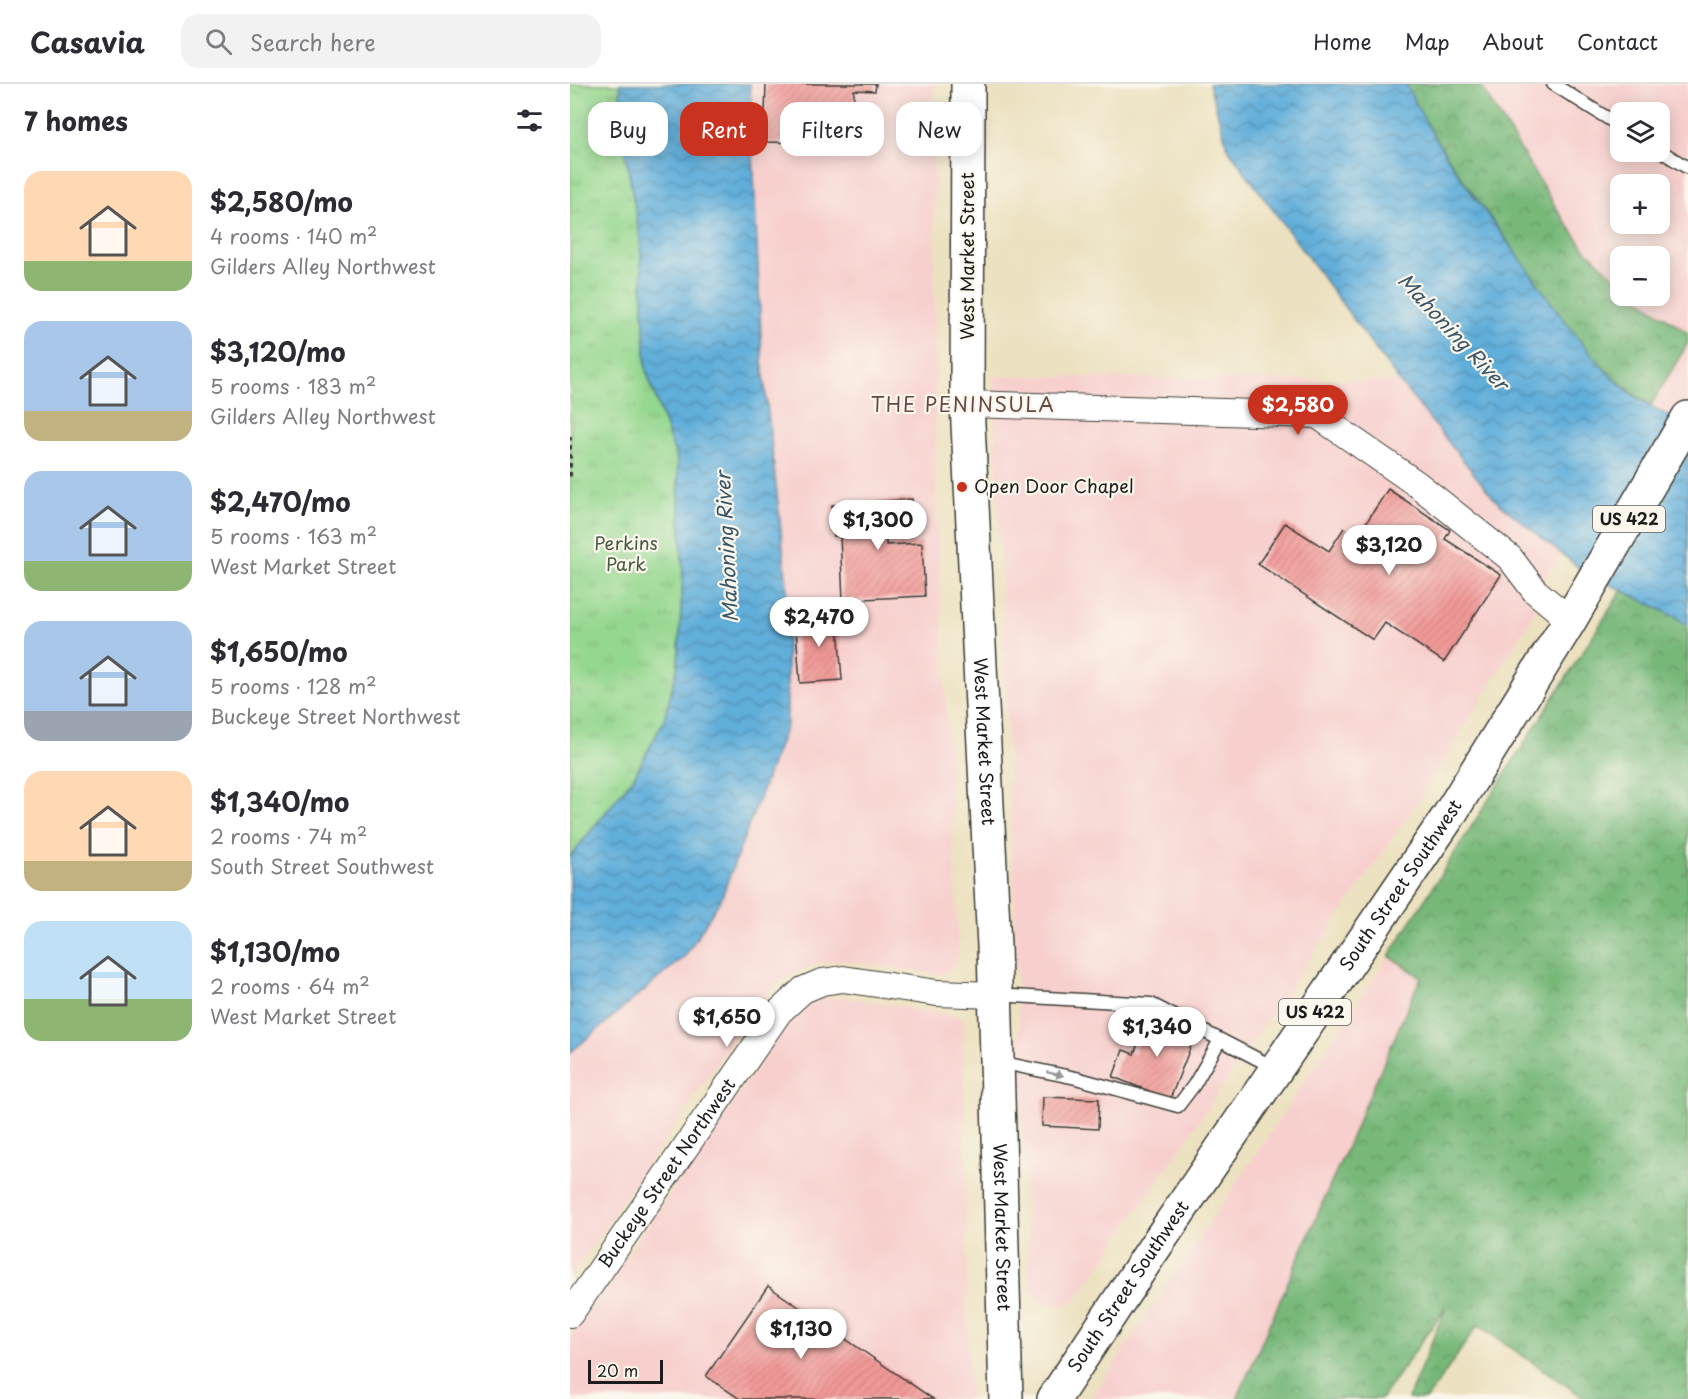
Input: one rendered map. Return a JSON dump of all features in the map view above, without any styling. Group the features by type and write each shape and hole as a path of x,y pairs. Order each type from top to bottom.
{"main road":[{"name":"West Market Street","path":"968,84 967,404 989,813 1006,1399"},
{"name":"South Street Southwest","path":"1054,1399 1448,817 1570,620 1688,418"}],"street":[{"path":"967,404 1317,415 1417,484 1510,558 1535,591 1570,620"},
{"name":"Buckeye Street Northwest","path":"570,1314 779,1012 803,990 822,982 843,979 937,993 994,995"}],"lane":[{"path":"1553,84 1610,120"},
{"path":"1670,157 1688,168"},
{"path":"994,995 1151,1004 1276,1068"},
{"path":"998,1062 1076,1078 1179,1106 1220,1040"}],"path":[{"path":"570,436 570,480"}],"shaded area":[{"path":"750,84 934,84 934,102 896,102 896,156 934,156 936,507 959,954 953,967 942,975 841,961 823,962 786,976 768,993 742,1027 570,1278 570,1054 686,955 787,724 787,585 762,354 753,156 768,156 768,102 751,102"},
{"path":"1406,84 1688,84 1688,418 1684,424 1636,396"},
{"path":"993,376 1399,381 1496,501 1560,553 1542,585 1548,590 1427,788 1076,1300 1061,1306 1050,1305 1040,1300 1031,1289 1029,1278"},
{"path":"1389,956 1421,977 1237,1399 1091,1399"},
{"path":"843,997 955,1015 963,1020 969,1399 570,1399 570,1338 791,1017 823,998"}],"green space":[{"name":"Perkins Park","path":"570,84 620,84 620,102 588,102 588,156 626,156 640,237 646,370 677,459 683,573 678,665 664,720 634,777 570,857"},
{"path":"1406,84 1480,84 1560,214 1585,249 1610,273 1610,306 1649,306 1688,333 1688,343 1651,405 1611,375 1560,316 1457,171"},
{"path":"1622,590 1676,617 1688,626 1688,1399 1586,1399 1478,1325 1427,1399 1408,1399 1446,1307 1381,1399 1237,1399 1421,977 1389,956"}],"water":[{"name":"Mahoning River","path":"620,84 750,84 751,102 680,102 680,156 753,156 762,359 787,585 787,724 721,899 686,955 570,1053 570,857 634,777 664,720 678,665 683,573 677,459 646,370 640,237 626,156 668,156 668,102 620,102"},
{"name":"Mahoning River","path":"1209,84 1406,84 1447,157 1592,355 1636,397 1688,426 1688,626 1676,617 1583,571 1496,501 1399,381 1228,149"}],"building":[{"path":"766,84 876,84 875,91 854,90 854,102 780,102 780,142 768,142 768,102 765,102"},
{"path":"1388,489 1450,530 1445,539 1501,575 1444,662 1385,623 1373,640 1258,564 1285,523 1329,551 1344,528 1357,537"},
{"path":"912,499 914,532 886,533 886,545 922,543 925,596 843,600 840,536 834,536 832,505"},
{"path":"837,612 842,680 800,683 795,615"},
{"path":"1149,1015 1196,1033 1170,1099 1113,1077 1123,1050 1134,1054"},
{"path":"1043,1097 1099,1099 1098,1129 1042,1126"},
{"path":"768,1286 933,1399 740,1399 706,1376"}],"place":[{"name":"Open Door Chapel","path":"962,487"}],"district":[{"name":"THE PENINSULA","path":"963,405"}]}
